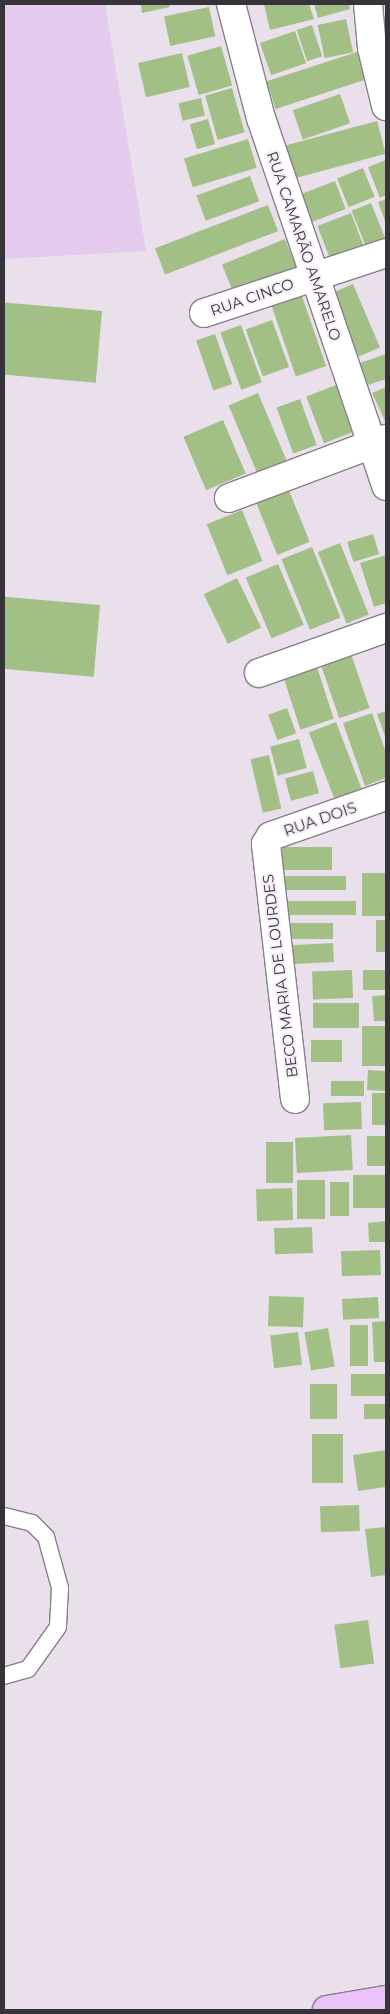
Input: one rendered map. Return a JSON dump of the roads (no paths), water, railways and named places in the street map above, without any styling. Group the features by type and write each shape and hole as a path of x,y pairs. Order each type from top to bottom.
{"highway":[{"path":"327,2010 386,2000"}],"street":[{"name":"RUA CAMARÃO AMARELO","path":"231,4 261,118 312,277 380,443 386,486"},
{"path":"368,4 372,48 386,106"},
{"name":"RUA CINCO","path":"204,313 386,253"},
{"path":"229,498 380,443"},
{"path":"259,674 386,628"},
{"name":"RUA DOIS","path":"265,854 271,836 386,796"},
{"name":"BECO MARIA DE LOURDES","path":"265,854 295,1099"}],"lane":[{"path":"4,1516 32,1523 46,1537 60,1588 58,1627 28,1669 4,1676"}]}
